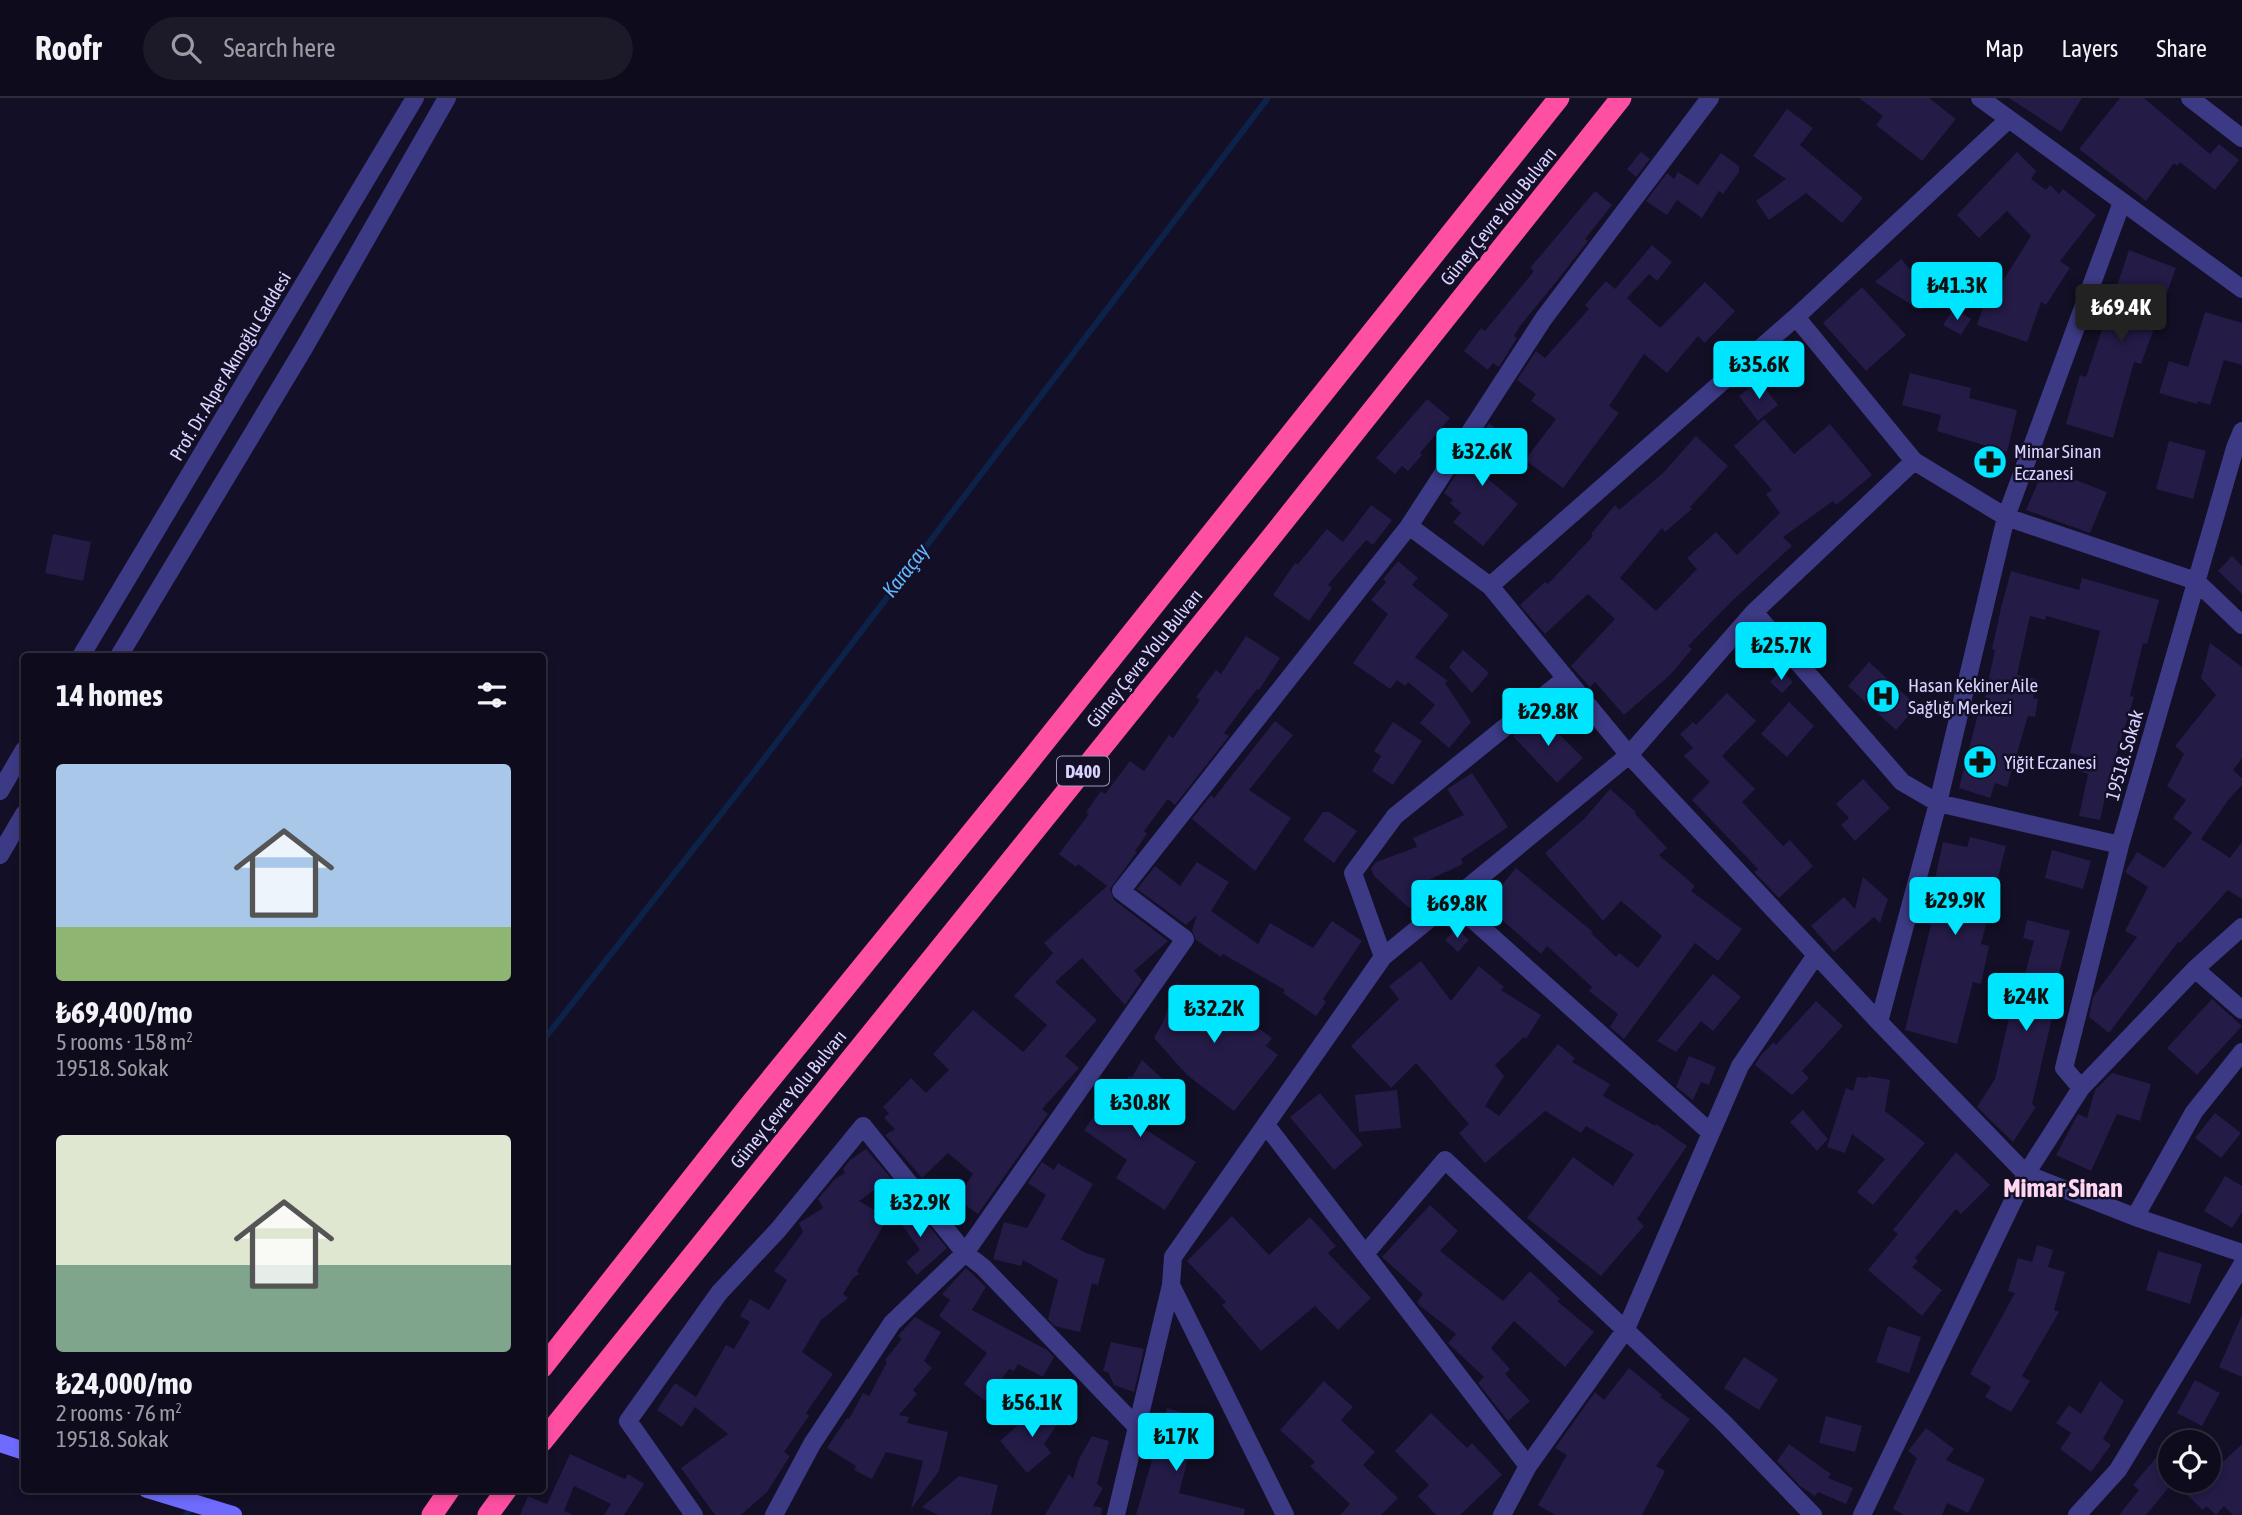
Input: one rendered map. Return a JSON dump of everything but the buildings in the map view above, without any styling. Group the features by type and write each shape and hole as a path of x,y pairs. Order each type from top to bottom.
{"highway":[{"name":"Güney Çevre Yolu Bulvarı","path":"546,1363 752,1102 1025,767 1559,98"},
{"name":"Güney Çevre Yolu Bulvarı","path":"546,1437 1282,524 1621,98"},
{"path":"432,1515 447,1493"},
{"path":"488,1515 504,1493"}],"street":[{"name":"Prof. Dr. Alper Akınoğlu Caddesi","path":"83,653 415,98"},
{"path":"121,653 304,348 447,98"},
{"path":"774,1515 812,1444 892,1323 965,1253 1185,939 1121,891 1409,526 1544,318 1710,98"},
{"path":"1980,98 2242,289"},
{"path":"2190,98 2242,138"},
{"path":"1490,586 1796,317 2008,119"},
{"path":"1879,1022 1938,803 2006,517 2122,202"},
{"path":"1796,317 1914,460 2006,517 2196,581 2242,625"},
{"name":"19518. Sokak","path":"2081,1088 2064,1068 2120,845 2235,447 2242,431"},
{"path":"1116,1515 1171,1285 1173,1257 1383,957 1629,755 1754,612 1914,460"},
{"path":"1409,526 1490,586 1629,755 1879,1022 2026,1174 2135,1217 2242,1253"},
{"path":"1754,612 1902,782 1938,803 2120,845"},
{"path":"1383,957 1353,873 1395,816 1566,678"},
{"path":"0,791 21,755"},
{"path":"0,855 21,819"},
{"path":"1452,901 1711,1133"},
{"path":"1861,1515 2026,1174 2081,1088 2196,969 2242,926"},
{"path":"1502,1515 1528,1466 1626,1328 1740,1066 1816,955"},
{"path":"2196,969 2242,1010"},
{"path":"2135,1217 2194,1112 2242,1052"},
{"path":"1266,1125 1528,1466"},
{"path":"694,1515 628,1421 719,1293 778,1230 863,1126 965,1253 983,1267 1136,1426"},
{"path":"1365,1254 1445,1160 1626,1328 1723,1422 1813,1515"},
{"path":"2077,1515 2118,1470 2242,1265"},
{"path":"1171,1285 1285,1515"},
{"path":"0,1443 21,1450"},
{"path":"160,1493 233,1515"}],"waterway":[{"name":"Karaçay","path":"546,1037 754,772 1268,98"},
{"name":"Karaçay","path":"186,1515 201,1493"}],"place":[{"name":"Mimar Sinan Eczanesi","path":"1990,462"},
{"name":"Hasan Kekiner Aile Sağlığı Merkezi","path":"1883,696"},
{"name":"Yiğit Eczanesi","path":"1980,762"}],"district":[{"name":"Mimar Sinan","path":"2063,1188"}]}
